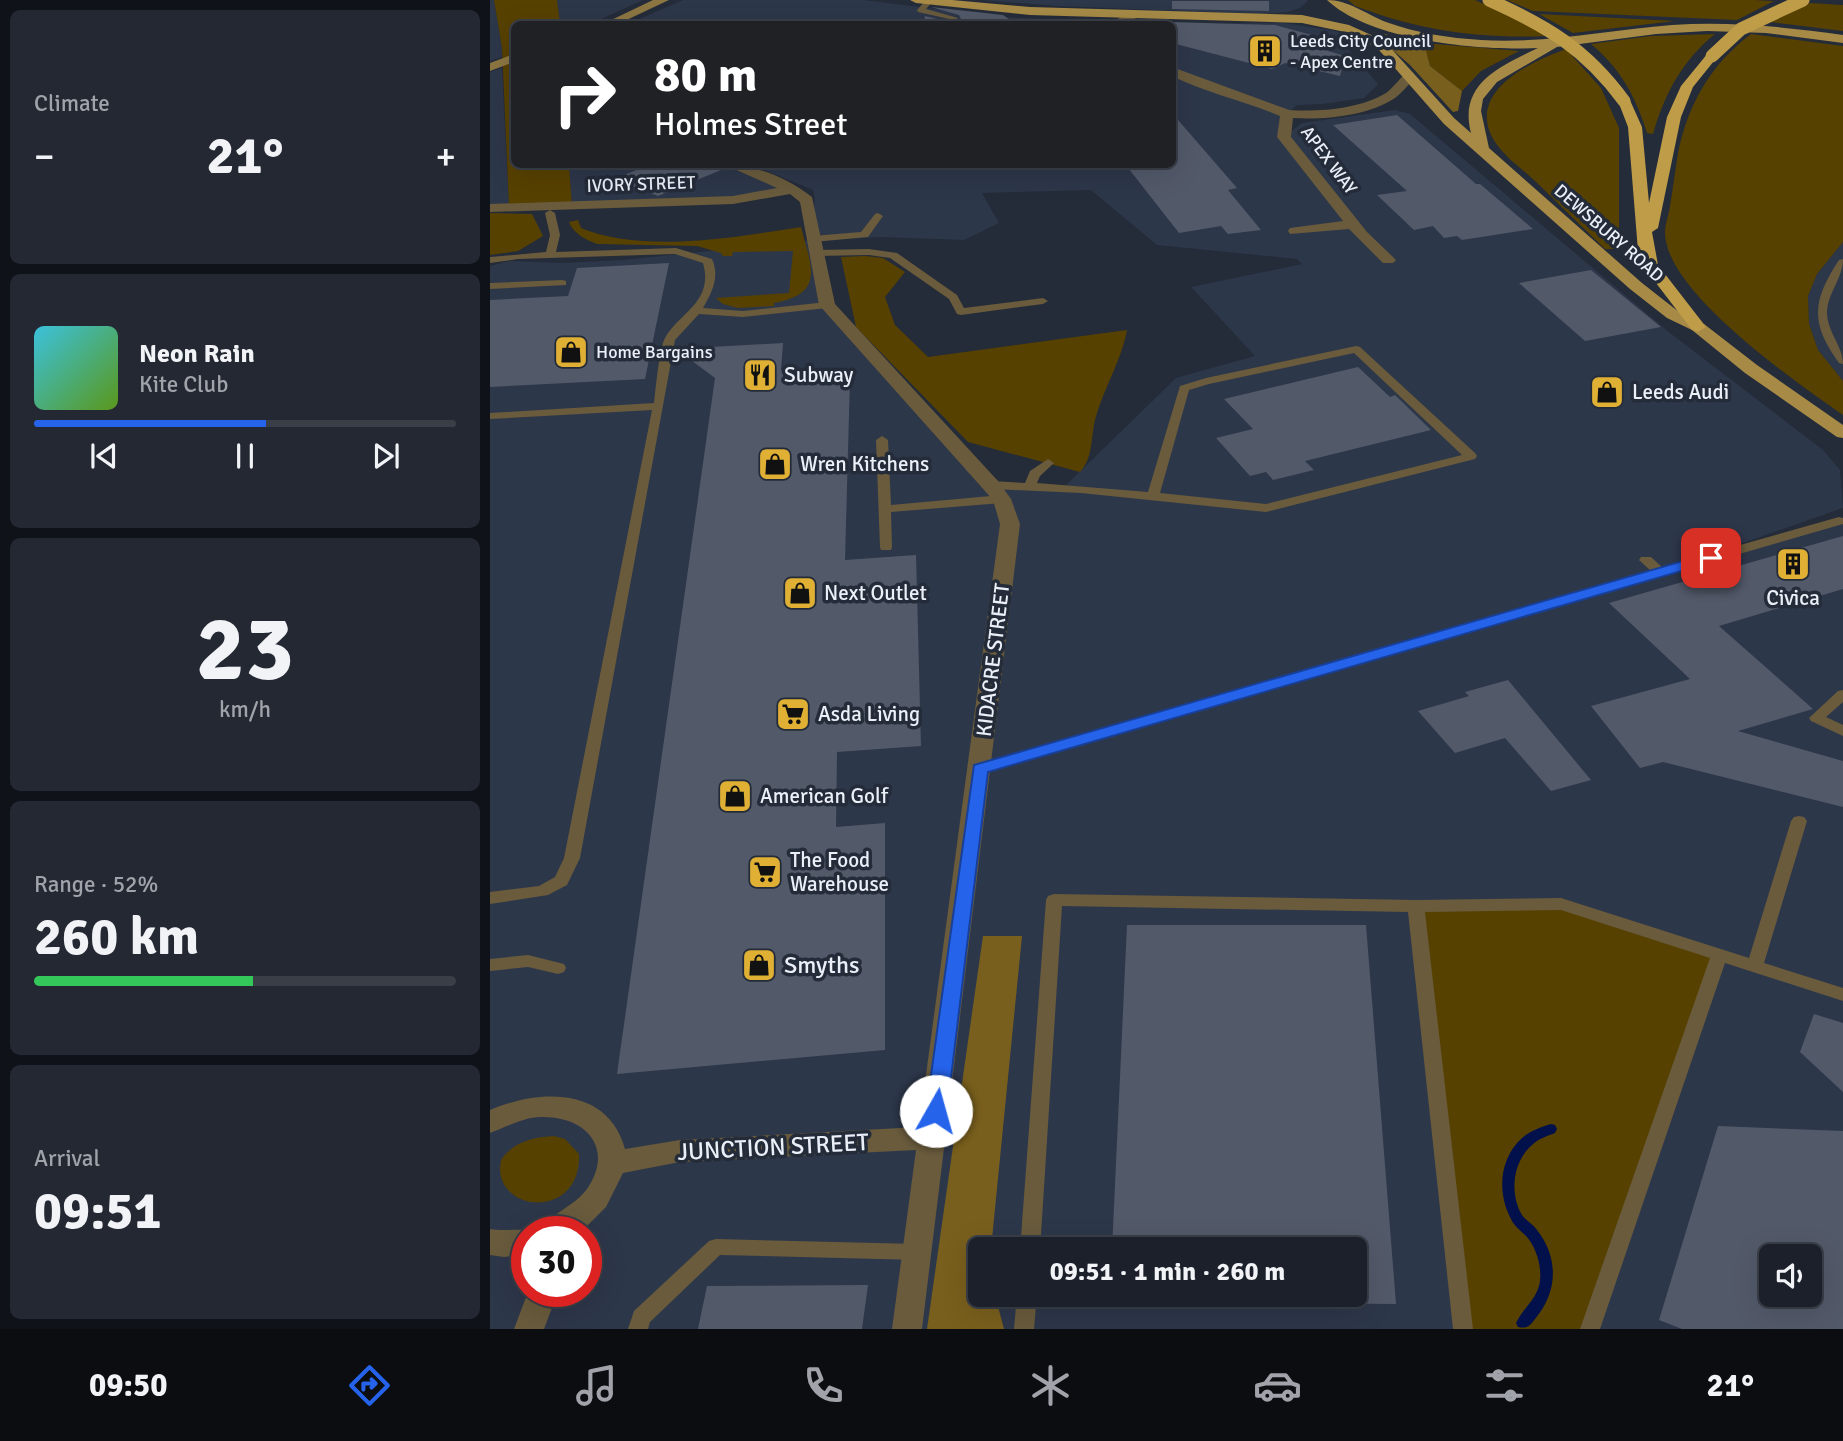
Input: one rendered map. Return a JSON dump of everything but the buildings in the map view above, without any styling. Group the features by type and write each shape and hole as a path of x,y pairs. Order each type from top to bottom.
{"highway":[{"path":"1489,0 1529,17 1577,46 1605,73 1624,101 1635,127 1646,251 1651,266 1698,327"},
{"path":"1646,251 1674,117 1687,86 1718,47 1765,16 1803,0"}],"main road":[{"path":"923,1 1030,11 1278,19 1300,16 1322,8 1332,0 1353,14 1379,24 1435,38 1492,43 1559,43 1691,28 1777,31 1843,40"},
{"name":"DEWSBURY ROAD","path":"1278,19 1330,23 1370,37 1449,121 1636,286 1673,315 1698,327 1751,369 1843,433"},
{"path":"1483,149 1474,109 1479,93 1505,68 1559,43"}],"street":[{"path":"621,21 663,0"},
{"path":"1120,21 1135,15"},
{"name":"APEX WAY","path":"1176,73 1287,114 1308,115 1364,107 1391,94 1409,76"},
{"name":"APEX WAY","path":"1287,114 1284,137 1354,224 1388,260"},
{"path":"740,168 793,189 807,200 827,305 997,492"},
{"name":"IVORY STREET","path":"490,208 733,200 793,189"},
{"name":"APEX WAY","path":"1295,231 1354,224"},
{"name":"KIDACRE STREET","path":"907,1329 1010,524 997,492"},
{"path":"490,1122 514,1111 540,1106 564,1107 586,1114 602,1126 611,1143 613,1163 605,1187 585,1216"},
{"name":"JUNCTION STREET","path":"613,1163 680,1151 933,1138"},
{"path":"490,1242 511,1243"},
{"path":"529,1329 537,1307"}],"lane":[{"path":"923,1 921,10 954,18"},
{"path":"550,213 555,235 550,255"},
{"path":"815,246 863,234 878,216"},
{"path":"815,246 893,255 953,297 961,312 1043,301"},
{"path":"490,260 519,256 676,251 708,261 713,275 707,293 696,311 670,339 572,858 561,881 542,891 490,898"},
{"path":"1843,262 1827,287 1821,309 1829,341 1843,361"},
{"path":"490,286 562,283"},
{"path":"696,311 743,314 827,305"},
{"path":"884,509 1030,487 1266,508 1471,456 1356,349 1184,388 1153,497"},
{"path":"490,416 659,407"},
{"path":"882,440 886,547"},
{"path":"1030,487 1034,474 1048,463"},
{"path":"980,769 1839,521"},
{"path":"1646,560 1660,572"},
{"path":"1843,694 1816,718 1843,731"},
{"path":"1754,968 1799,821"},
{"path":"1031,1237 1054,900 1416,906 1561,904 1843,995"},
{"path":"1416,906 1463,1329"},
{"path":"1590,1329 1719,956"},
{"path":"490,965 528,961 558,968"},
{"path":"638,1329 641,1317 716,1247 918,1252"},
{"path":"1024,1329 1026,1307"}],"shaded area":[{"path":"490,0 494,0 502,57 490,61"},
{"path":"494,0 557,0 560,21 511,21 511,168 569,168 572,206 509,207 502,48"},
{"path":"557,0 643,0 597,21 560,21"},
{"path":"683,0 864,0 1000,17 1101,21 635,21"},
{"path":"979,0 1308,1 1300,8 1287,12 1257,14"},
{"path":"1348,0 1475,0 1520,20 1547,36 1497,36 1426,27 1355,6"},
{"path":"1507,0 1774,1 1737,20 1533,11"},
{"path":"1810,3 1843,5 1843,31 1770,22"},
{"path":"1539,14 1675,21 1573,33"},
{"path":"1285,23 1335,31 1354,37 1345,45 1378,84 1364,98 1297,105 1287,114 1285,136 1302,123 1395,110 1410,114 1670,333 1823,450 1840,470 1843,508 1657,573 1843,522 1843,1329 490,1329 490,266 510,261 562,263 623,260 813,240 813,190 759,168 1176,168 1176,24","holes":["1091,190 1157,245 1297,259 1302,264 1191,287 1255,356 1176,378 1063,488 992,485 827,305 814,240 881,237 964,240 999,223 982,193"]},
{"path":"1373,33 1424,43 1430,66 1462,91 1458,111 1453,112 1410,65"},
{"path":"1715,34 1693,55 1676,79 1653,134 1647,133 1638,107 1619,73 1591,44 1651,36"},
{"path":"1751,34 1843,46 1843,242 1817,274 1808,296 1809,324 1818,350 1843,381 1843,415 1736,334 1686,281 1670,255 1665,229 1678,153 1688,118 1703,86 1713,72 1724,58"},
{"path":"1424,43 1519,51 1481,71 1462,91 1430,66"},
{"path":"1566,49 1601,88 1619,128 1619,249 1605,249 1505,154 1491,135 1487,119 1489,104 1497,91 1522,69"},
{"path":"502,68 509,207 490,208 490,72"},
{"path":"569,168 736,168 791,190 733,200 572,206"},
{"path":"490,213 532,214 543,236 518,251 490,255"},
{"path":"578,220 581,228 606,236 661,242 719,239 801,227 811,276 802,293 790,299 774,303 774,306 738,308 723,304 716,298 789,293 793,251 733,252 732,256 723,256 697,246 597,244 574,230 569,222"},
{"path":"1843,242 1843,381 1818,350 1809,324 1808,296 1817,274"},
{"path":"841,257 883,258 905,272 885,297 895,325 928,357 1127,330 1097,413 1089,456 1080,472 968,442 856,327"},
{"path":"1561,904 1719,956 1590,1329 1463,1329 1416,906"},
{"path":"983,936 1022,936 992,1237 968,1237 968,1307 998,1307 1004,1329 927,1329"},
{"path":"554,1136 565,1139 579,1154 576,1176 567,1191 553,1200 537,1202 522,1199 509,1191 501,1178 501,1160 511,1149 524,1142"}],"waterway":[{"path":"1523,1323 1544,1293 1547,1271 1541,1248 1518,1219 1510,1203 1509,1176 1518,1151 1527,1141 1551,1129"}],"place":[{"name":"Leeds City Council - Apex Centre","path":"1265,51"},
{"name":"Home Bargains","path":"571,352"},
{"name":"Subway","path":"760,375"},
{"name":"Leeds Audi","path":"1607,392"},
{"name":"Wren Kitchens","path":"775,464"},
{"name":"Civica","path":"1793,564"},
{"name":"Next Outlet","path":"800,593"},
{"name":"Asda Living","path":"793,714"},
{"name":"American Golf","path":"735,796"},
{"name":"The Food Warehouse","path":"765,872"},
{"name":"Smyths","path":"759,965"}],"route":[{"path":"936,1111 980,769 1711,558"}]}
